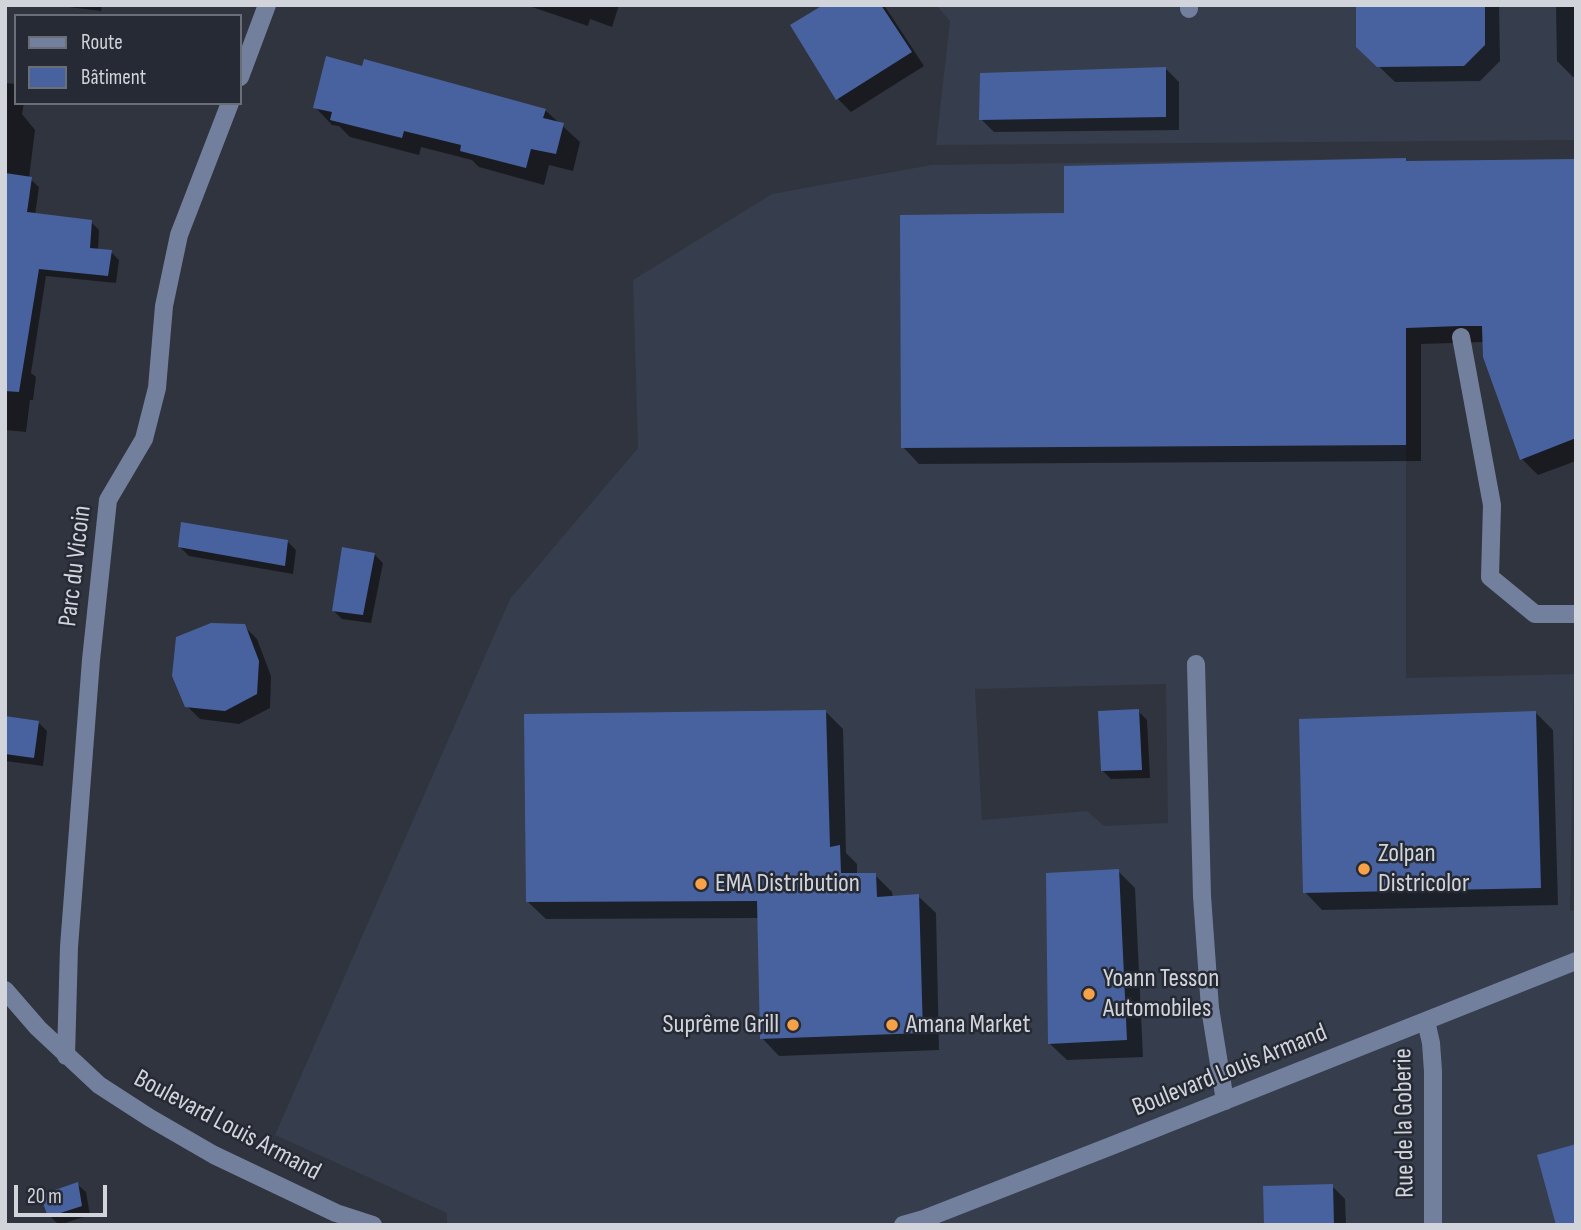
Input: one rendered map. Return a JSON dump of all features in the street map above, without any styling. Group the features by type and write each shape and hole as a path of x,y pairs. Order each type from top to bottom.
{"street":[{"path":"242,72 267,5"},
{"name":"Parc du Vicoin","path":"66,1056 69,947 85,728 108,500 144,439 157,388 164,306 179,235 229,105"},
{"path":"1461,337 1492,505 1490,577 1535,614 1576,614"},
{"path":"1196,664 1202,896 1210,1008 1225,1101"},
{"name":"Boulevard Louis Armand","path":"903,1225 949,1210 1576,961"},
{"name":"Boulevard Louis Armand","path":"5,990 66,1056 99,1086 214,1155 336,1213 373,1225"},
{"name":"Rue de la Goberie","path":"1426,1021 1433,1071 1433,1225"}],"shaded area":[{"path":"936,5 1576,5 1576,140 936,145 950,21"},
{"path":"1406,158 1406,678 1574,674 1570,911 1576,910 1576,1225 447,1225 447,1213 275,1135 510,599 638,448 633,280 772,194 931,165","holes":["1166,684 1168,823 1104,826 1087,811 982,820 975,689"]}],"building":[{"path":"823,5 881,5 912,52 836,100 790,25"},
{"path":"1356,5 1485,5 1485,45 1464,66 1377,67 1356,47"},
{"path":"326,56 362,66 364,59 546,109 543,118 564,123 556,154 531,149 526,168 460,151 461,145 404,131 402,138 330,120 332,112 313,108"},
{"path":"1166,67 1166,117 979,120 980,73"},
{"path":"1406,158 1406,161 1576,159 1576,438 1520,460 1483,357 1482,326 1460,326 1406,328 1406,445 901,448 900,215 1064,213 1064,166"},
{"path":"5,173 32,177 27,212 92,220 90,248 112,250 108,276 39,269 19,392 5,391"},
{"path":"181,522 288,540 285,566 178,547"},
{"path":"342,547 375,553 363,615 332,611"},
{"path":"211,623 245,624 259,661 257,694 225,711 185,707 172,676 176,637"},
{"path":"1139,709 1142,770 1101,771 1098,711"},
{"name":"EMA Distribution","path":"826,710 830,847 840,845 841,873 876,873 877,897 919,894 923,1033 760,1039 757,901 526,902 524,714"},
{"path":"1536,711 1541,888 1303,893 1299,719"},
{"path":"5,716 39,721 34,758 5,754"},
{"path":"1119,869 1127,1040 1048,1044 1046,873"},
{"path":"1576,1144 1576,1225 1556,1225 1537,1155"},
{"path":"78,1182 82,1206 48,1217 40,1195"},
{"path":"1333,1184 1334,1225 1264,1225 1263,1186"}],"place":[{"name":"Zolpan Districolor","path":"1364,869"},
{"name":"EMA Distribution","path":"701,884"},
{"name":"Yoann Tesson Automobiles","path":"1089,994"},
{"name":"Suprême Grill","path":"793,1025"},
{"name":"Amana Market","path":"892,1025"}]}
